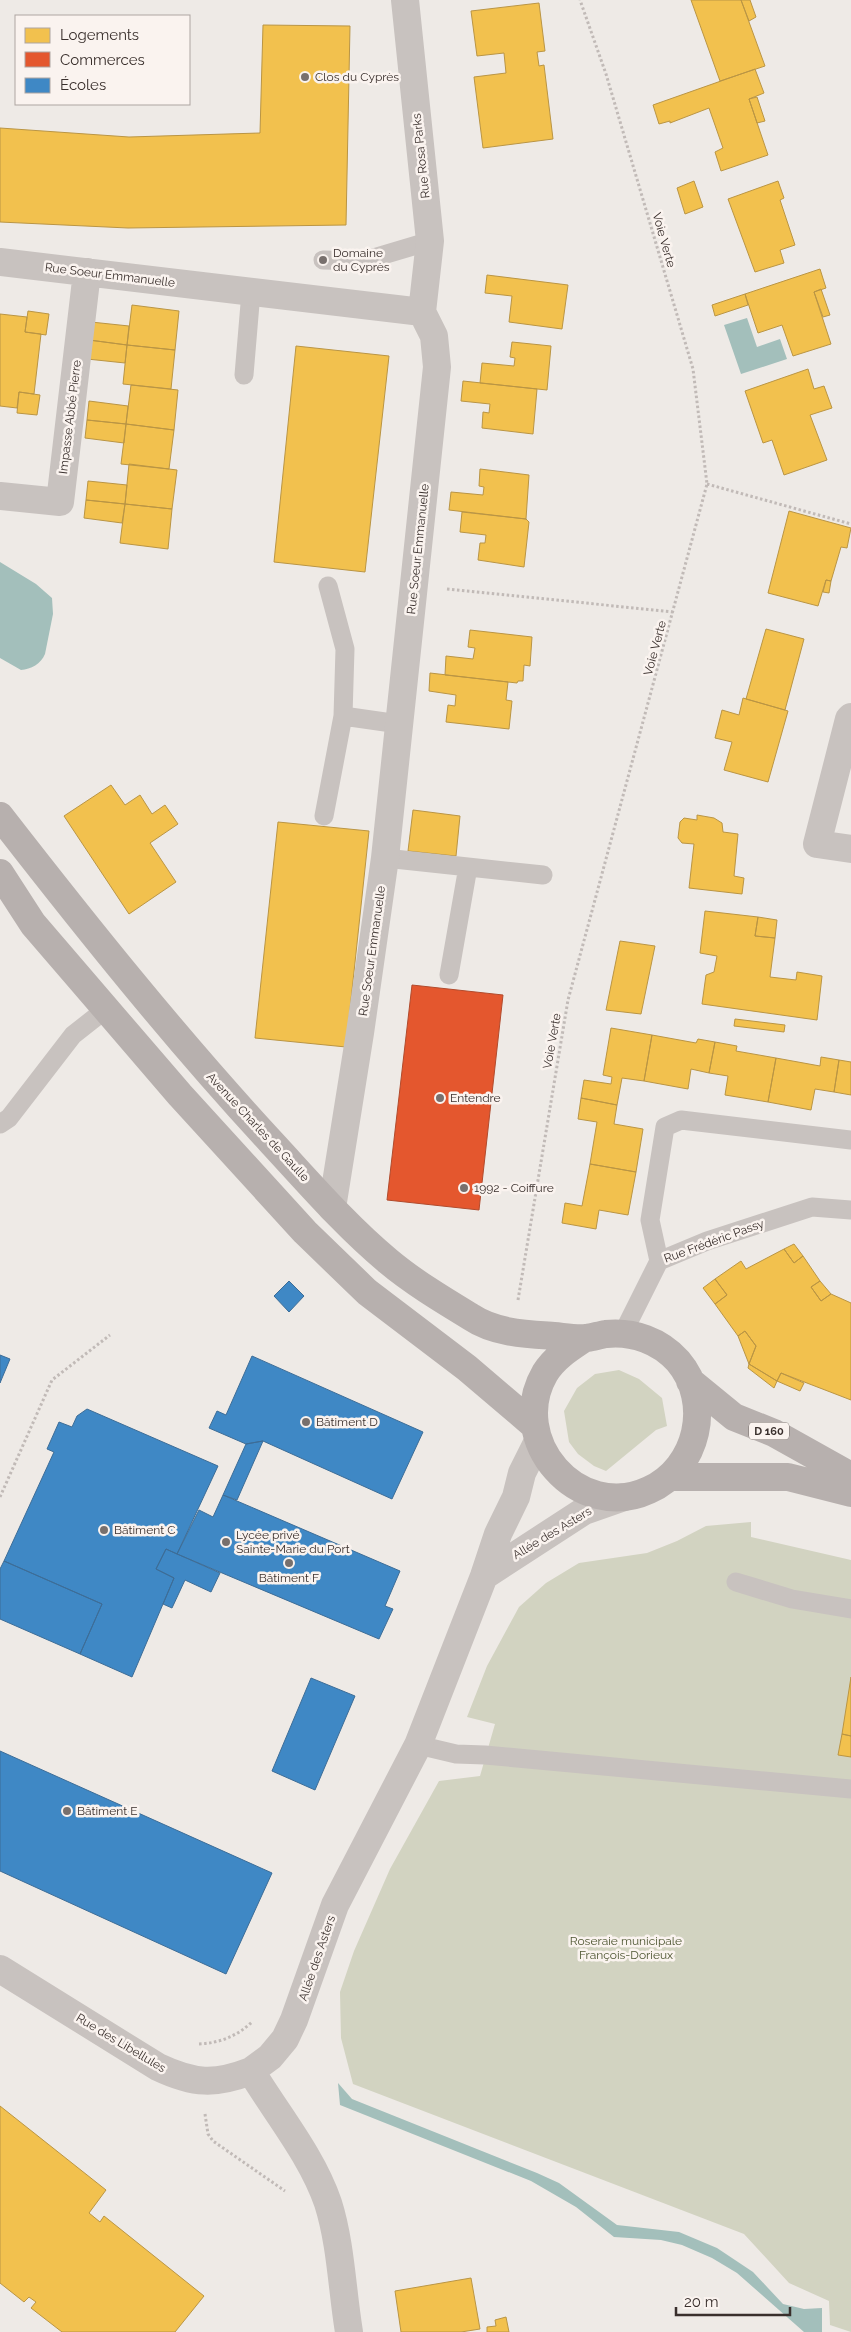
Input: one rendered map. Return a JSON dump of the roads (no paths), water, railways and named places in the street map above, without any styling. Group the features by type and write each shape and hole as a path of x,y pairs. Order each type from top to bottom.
{"main road":[{"name":"Avenue Charles de Gaulle","path":"0,816 84,924 209,1075 332,1208 390,1263 476,1320 519,1334 585,1338"},
{"path":"0,873 33,924 180,1095 305,1232 367,1292 468,1368 536,1433 548,1461 563,1477 581,1489 602,1496 624,1497 648,1490 670,1477 687,1456 696,1432 697,1406 690,1381 679,1362 664,1348 644,1338 623,1333 585,1338 562,1353 545,1373 536,1399 536,1433"},
{"name":"D 160","path":"690,1381 734,1417 774,1433 851,1476"},
{"path":"670,1477 788,1477 851,1493"}],"street":[{"name":"Rue Rosa Parks","path":"406,0 430,241 422,312"},
{"name":"Rue Soeur Emmanuelle","path":"0,262 422,312 434,336 437,367 385,858 360,1034 332,1208"},
{"name":"Impasse Abbé Pierre","path":"0,496 60,502 87,272"},
{"path":"851,718 849,719 817,844 851,849"},
{"name":"Allée des Asters","path":"251,2071 270,2057 284,2039 294,2020 335,1905 418,1745 484,1576 498,1534 516,1497 536,1433"},
{"name":"Allée des Asters","path":"484,1576 584,1511 624,1497"},
{"name":"Rue des Libellules","path":"0,1970 158,2067 176,2075 206,2082 230,2079 251,2071"},
{"path":"251,2071 304,2154 328,2204 336,2241 349,2332"}],"lane":[{"path":"323,260 363,261 430,241"},
{"path":"244,375 251,292"},
{"path":"324,816 343,716 345,649 328,586"},
{"path":"343,716 399,724"},
{"path":"385,858 543,875"},
{"path":"449,975 468,867"},
{"path":"0,1124 9,1118 73,1035 106,1009"},
{"name":"Rue Frédéric Passy","path":"851,1140 681,1120 665,1127 650,1220 659,1261 707,1241 812,1207 851,1210"},
{"path":"623,1333 659,1261"},
{"path":"736,1582 792,1599 851,1609"},
{"path":"418,1745 456,1754 851,1790"}],"water":[{"path":"747,318 757,347 780,339 787,359 741,374 724,325"},
{"path":"0,562 36,584 52,598 53,614 45,654 32,667 21,670 0,658"},
{"path":"338,2083 352,2099 559,2183 617,2225 679,2232 717,2248 753,2272 783,2304 804,2309 822,2308 822,2332 804,2332 737,2273 712,2258 682,2245 661,2240 614,2237 576,2207 531,2181 340,2105"}],"place":[{"name":"Clos du Cyprès","path":"305,77"},
{"name":"Domaine du Cyprès","path":"323,260"},
{"name":"Entendre","path":"440,1098"},
{"name":"1992 - Coiffure","path":"464,1188"},
{"name":"Bâtiment D","path":"306,1422"},
{"name":"Bâtiment C","path":"104,1530"},
{"name":"Lycée privé Sainte-Marie du Port","path":"226,1542"},
{"name":"Bâtiment F","path":"289,1563"},
{"name":"Bâtiment E","path":"67,1811"}],"park label":[{"name":"Roseraie municipale François-Dorieux","path":"626,1948"}]}
